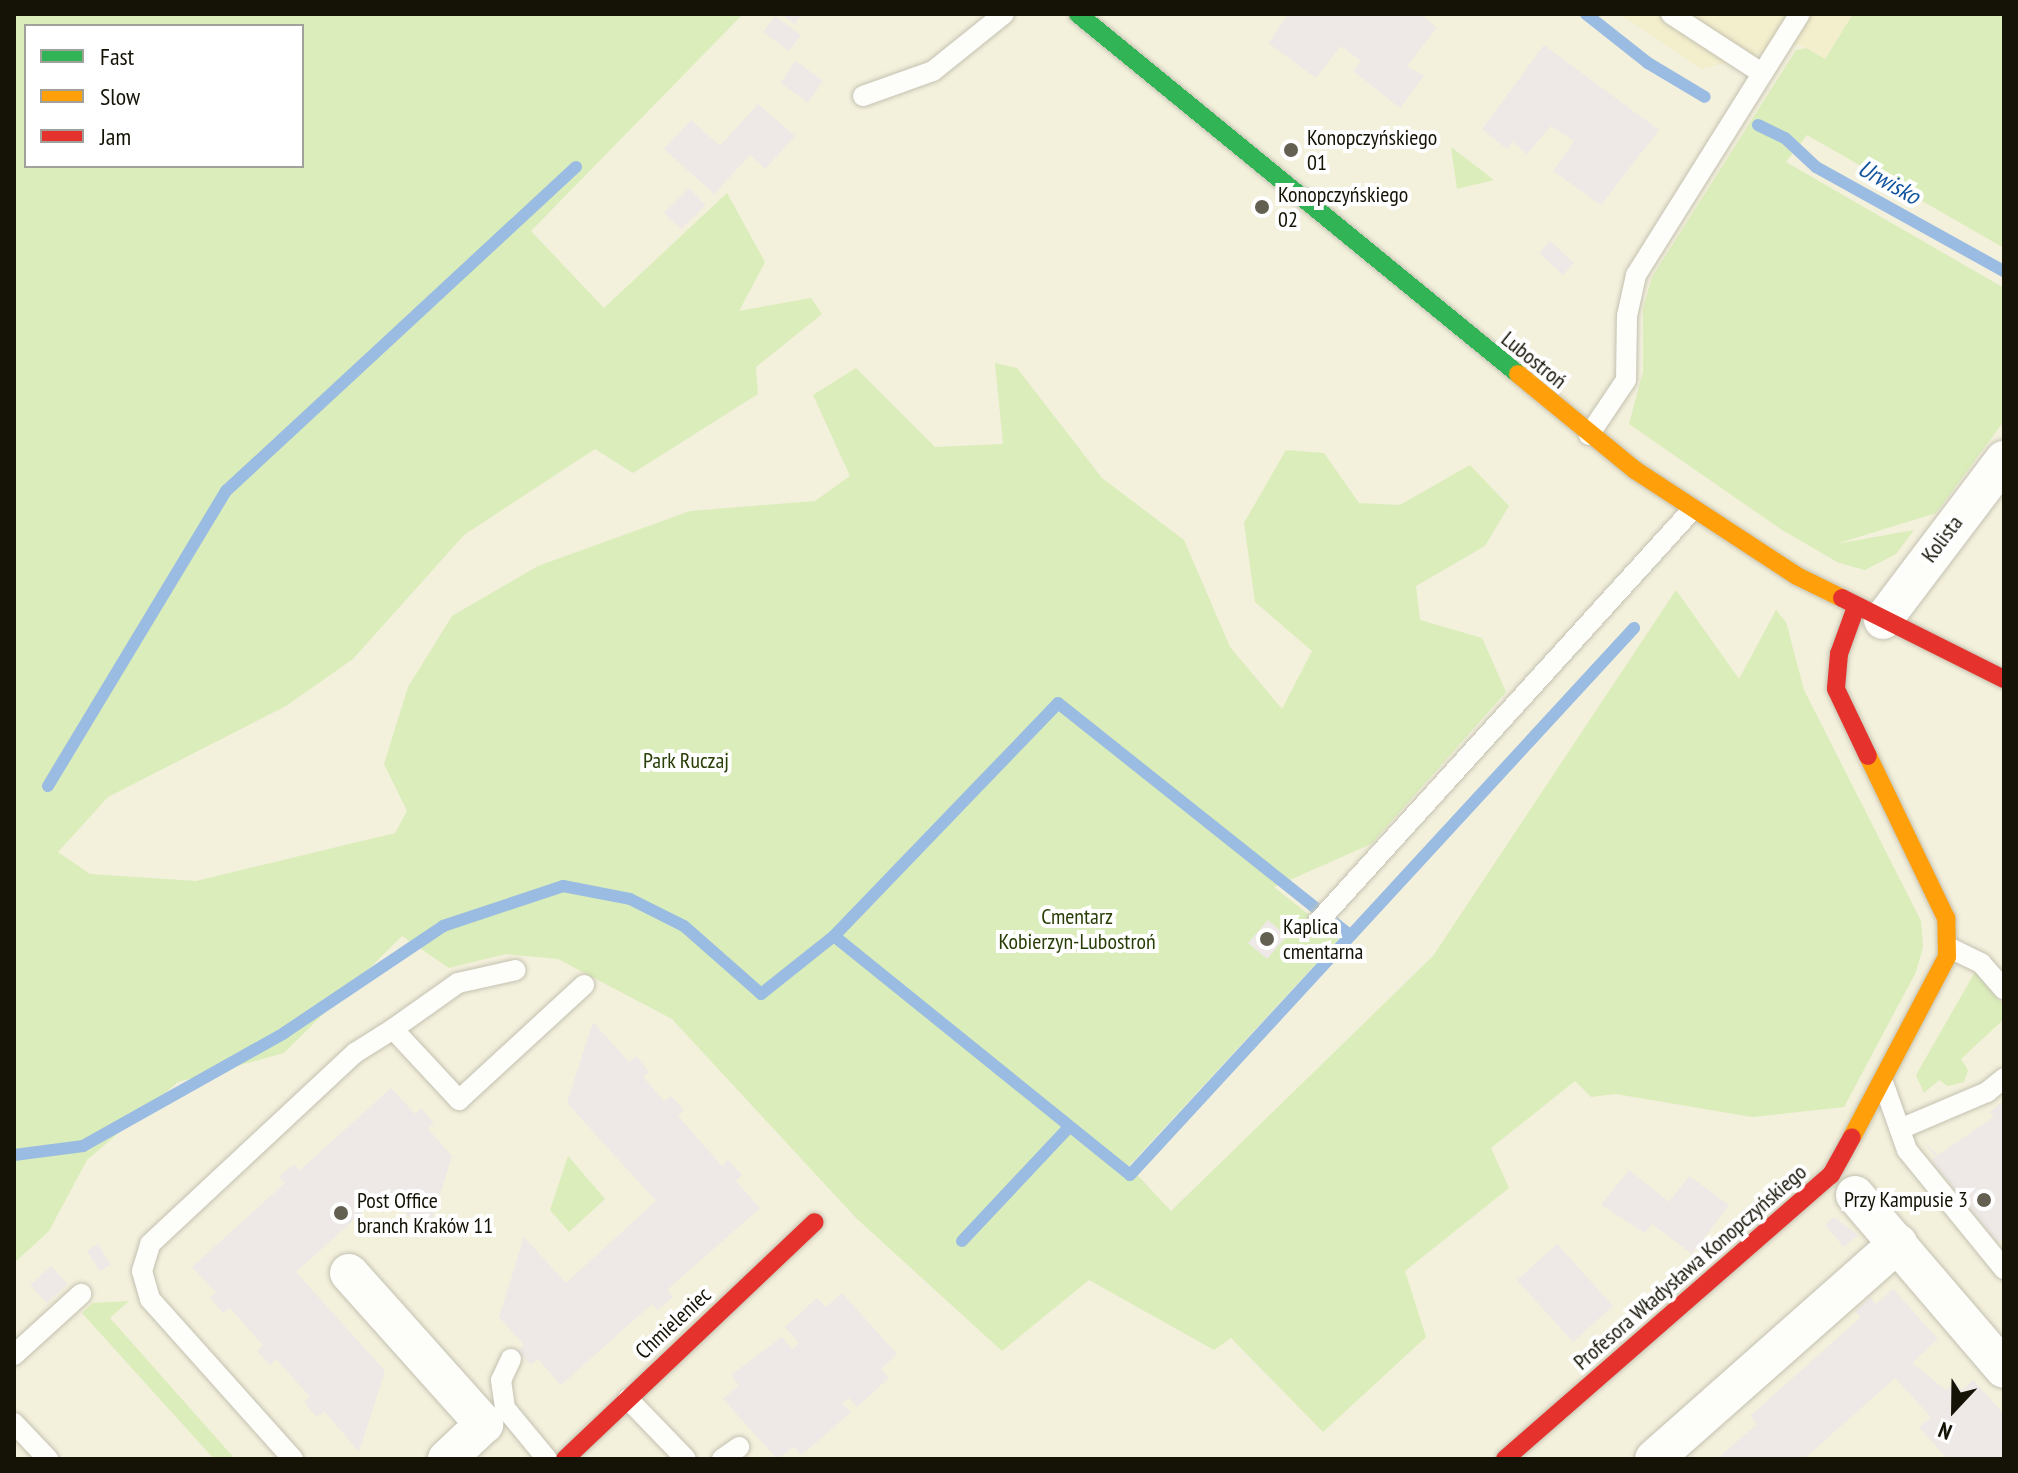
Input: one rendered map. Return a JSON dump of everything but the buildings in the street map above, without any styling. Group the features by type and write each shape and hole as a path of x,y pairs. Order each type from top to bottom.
{"street":[{"name":"Lubostroń","path":"1078,14 1589,435 1692,510 1870,614 2004,679"},
{"name":"Kolista","path":"1870,614 2004,460"},
{"name":"Profesora Władysława Konopczyńskiego","path":"1505,1459 1843,1185 1884,1085 1940,978 1948,947 1942,909 1838,700 1839,654 1870,614"},
{"path":"1843,1185 1898,1243 2004,1369"},
{"name":"Chmieleniec","path":"565,1459 815,1222"},
{"path":"1654,1459 1898,1243"},
{"path":"349,1273 484,1424 447,1459"}],"lane":[{"path":"863,96 933,71 1004,14"},
{"path":"1671,14 1762,73"},
{"path":"1589,435 1626,380 1627,316 1636,275 1800,14"},
{"path":"1191,107 1207,89"},
{"path":"1318,922 1692,510"},
{"path":"1948,947 1981,963 2004,989"},
{"path":"293,1459 157,1308 143,1280 143,1261 156,1237 355,1053 458,983 516,970"},
{"path":"393,1029 459,1100 584,985"},
{"path":"1900,1129 1987,1092 2004,1078"},
{"path":"1884,1085 1907,1150 2004,1269"},
{"path":"14,1355 81,1294"},
{"path":"511,1359 501,1380 505,1408 547,1459"},
{"path":"628,1399 686,1459"},
{"path":"17,1432 48,1459"}],"shaded area":[{"path":"1620,14 1853,14 1824,60 1800,44 1701,69"}],"green space":[{"name":"Park Ruczaj","path":"14,14 743,14 531,231 604,308 727,193 765,262 739,311 811,298 822,314 756,367 758,394 633,473 595,449 464,535 353,659 286,706 108,797 58,852 90,874 196,881 395,833 407,811 384,764 408,687 452,616 538,566 690,511 815,501 850,476 813,395 856,368 935,447 1003,444 995,363 1017,368 1102,478 1184,540 1230,647 1282,709 1312,651 1255,602 1244,523 1286,450 1324,453 1359,503 1400,505 1470,465 1509,506 1485,546 1416,586 1420,620 1482,638 1506,692 1371,844 1274,887 1339,939 1129,1166 1171,1211 1433,956 1676,590 1739,679 1776,610 1786,622 1804,690 1921,921 1923,947 1916,972 1844,1107 1752,1117 1616,1094 1591,1097 1575,1081 1491,1148 1509,1188 1405,1271 1426,1337 1323,1432 1231,1338 1214,1350 1089,1280 1002,1351 856,1218 672,1019 558,959 506,954 449,968 402,936 284,1053 178,1082 87,1160 49,1231 14,1263"},
{"path":"1853,14 2004,14 2004,248 1807,135 1786,162 2004,288 2004,421 1936,513 1836,544 1914,530 1896,554 1865,570 1839,563 1782,530 1629,424 1643,372 1643,309 1652,277 1796,50 1806,48 1825,59"},
{"path":"1451,147 1494,180 1457,189"},
{"path":"1975,972 2004,1006 2004,1019 1961,1059 1968,1070 1964,1082 1948,1086 1939,1080 1924,1093 1916,1075"},
{"path":"568,1156 605,1199 569,1232 550,1210"},
{"path":"129,1301 110,1318 235,1459 214,1459 82,1313 93,1303"}],"waterway":[{"name":"Urwisko","path":"1586,14 1648,63 1705,97"},
{"name":"Urwisko","path":"1758,125 1785,138 1816,167 2004,271"},
{"path":"48,786 226,491 576,167"},
{"path":"834,936 1130,1175 1634,628"},
{"path":"14,1155 83,1146 284,1033 443,926 563,886 630,899 684,926 761,994 834,936 1058,703 1350,935"},
{"path":"962,1241 1069,1127"}],"traffic: fast":[{"path":"1078,14 1518,374"}],"traffic: slow":[{"path":"1518,374 1635,470 1797,576 1842,598"},
{"path":"1852,1137 1947,957 1946,918 1868,756"}],"traffic: jam":[{"path":"1842,598 2004,679"},
{"path":"1856,607 1839,654 1836,689 1868,756"},
{"path":"1505,1459 1831,1175 1852,1137"},
{"path":"565,1459 815,1222"}],"place":[{"name":"Konopczyńskiego 01","path":"1291,150"},
{"name":"Konopczyńskiego 02","path":"1262,207"},
{"name":"Kaplica cmentarna","path":"1267,939"},
{"name":"Przy Kampusie 3","path":"1984,1200"},
{"name":"Post Office branch Kraków 11","path":"341,1213"}],"park label":[{"name":"Cmentarz Kobierzyn-Lubostroń","path":"1077,928"}]}
